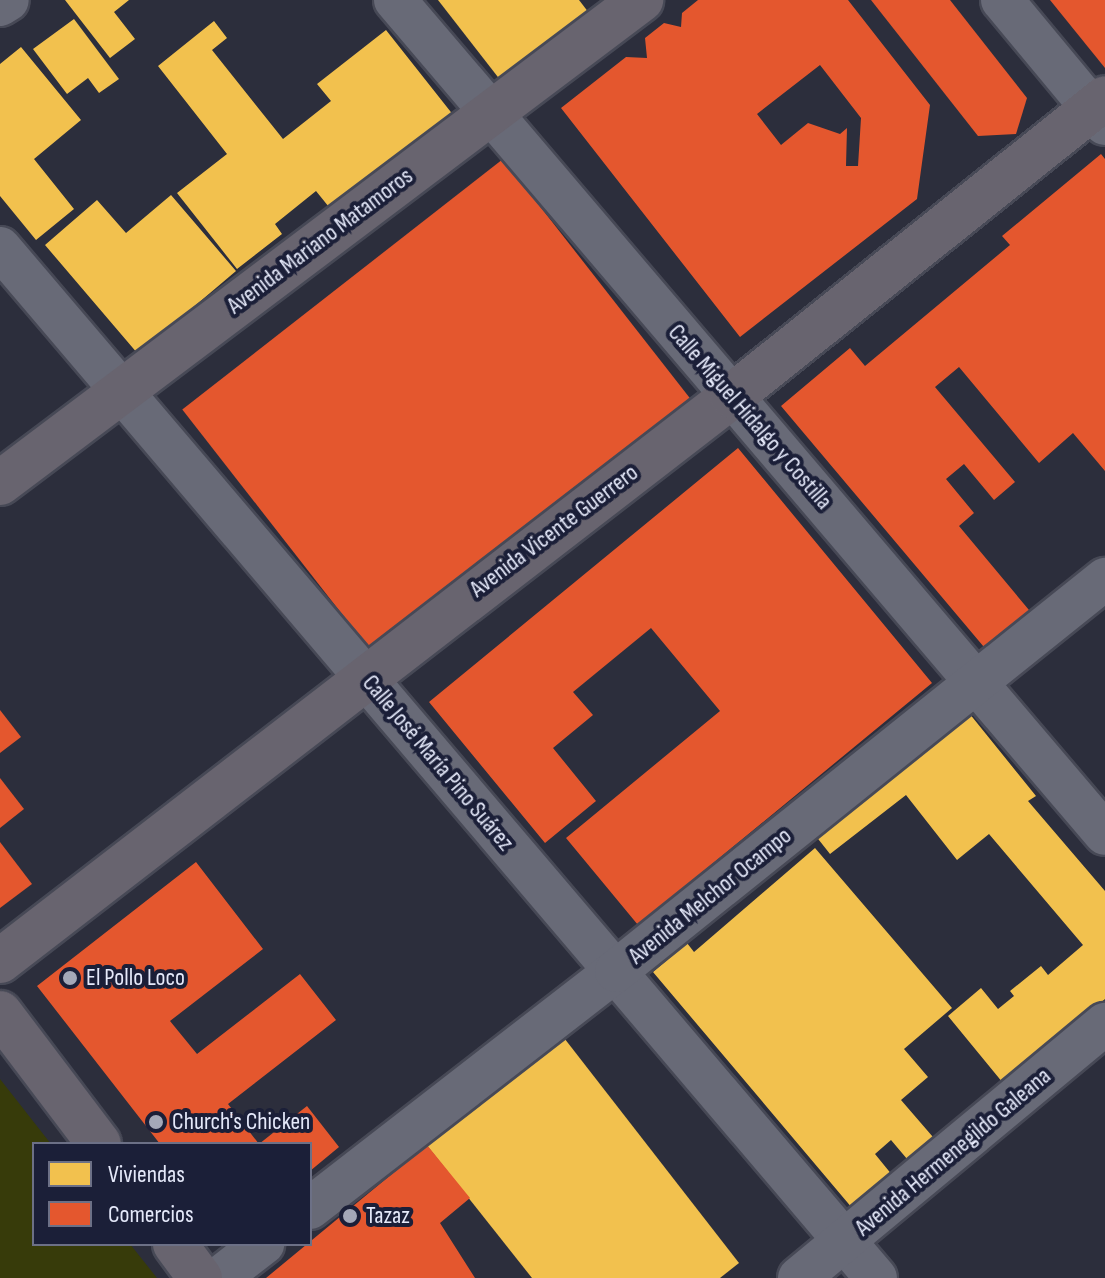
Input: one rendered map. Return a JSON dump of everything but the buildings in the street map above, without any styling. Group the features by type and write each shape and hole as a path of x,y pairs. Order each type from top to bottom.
{"main road":[{"name":"Avenida Mariano Matamoros","path":"0,483 641,0"},
{"name":"Avenida Vicente Guerrero","path":"0,961 364,675 732,396 1101,110"},
{"path":"0,1013 97,1142"},
{"path":"176,1246 200,1278"}],"street":[{"path":"0,5 8,0"},
{"name":"Calle Miguel Hidalgo y Costilla","path":"395,0 488,114 978,681 1105,834"},
{"path":"1002,0 1101,110"},
{"name":"Calle José María Pino Suárez","path":"0,248 876,1278"},
{"name":"Avenida Melchor Ocampo","path":"312,1206 616,971 1105,579"},
{"name":"Avenida Hermenegildo Galeana","path":"799,1278 1105,1024"},
{"path":"219,1278 260,1246"}],"green space":[{"path":"0,1079 49,1142 32,1142 32,1246 132,1246 157,1278 0,1278"}],"place":[{"name":"El Pollo Loco","path":"70,978"},
{"name":"Church's Chicken","path":"156,1122"},
{"name":"Tazaz","path":"350,1216"}]}
